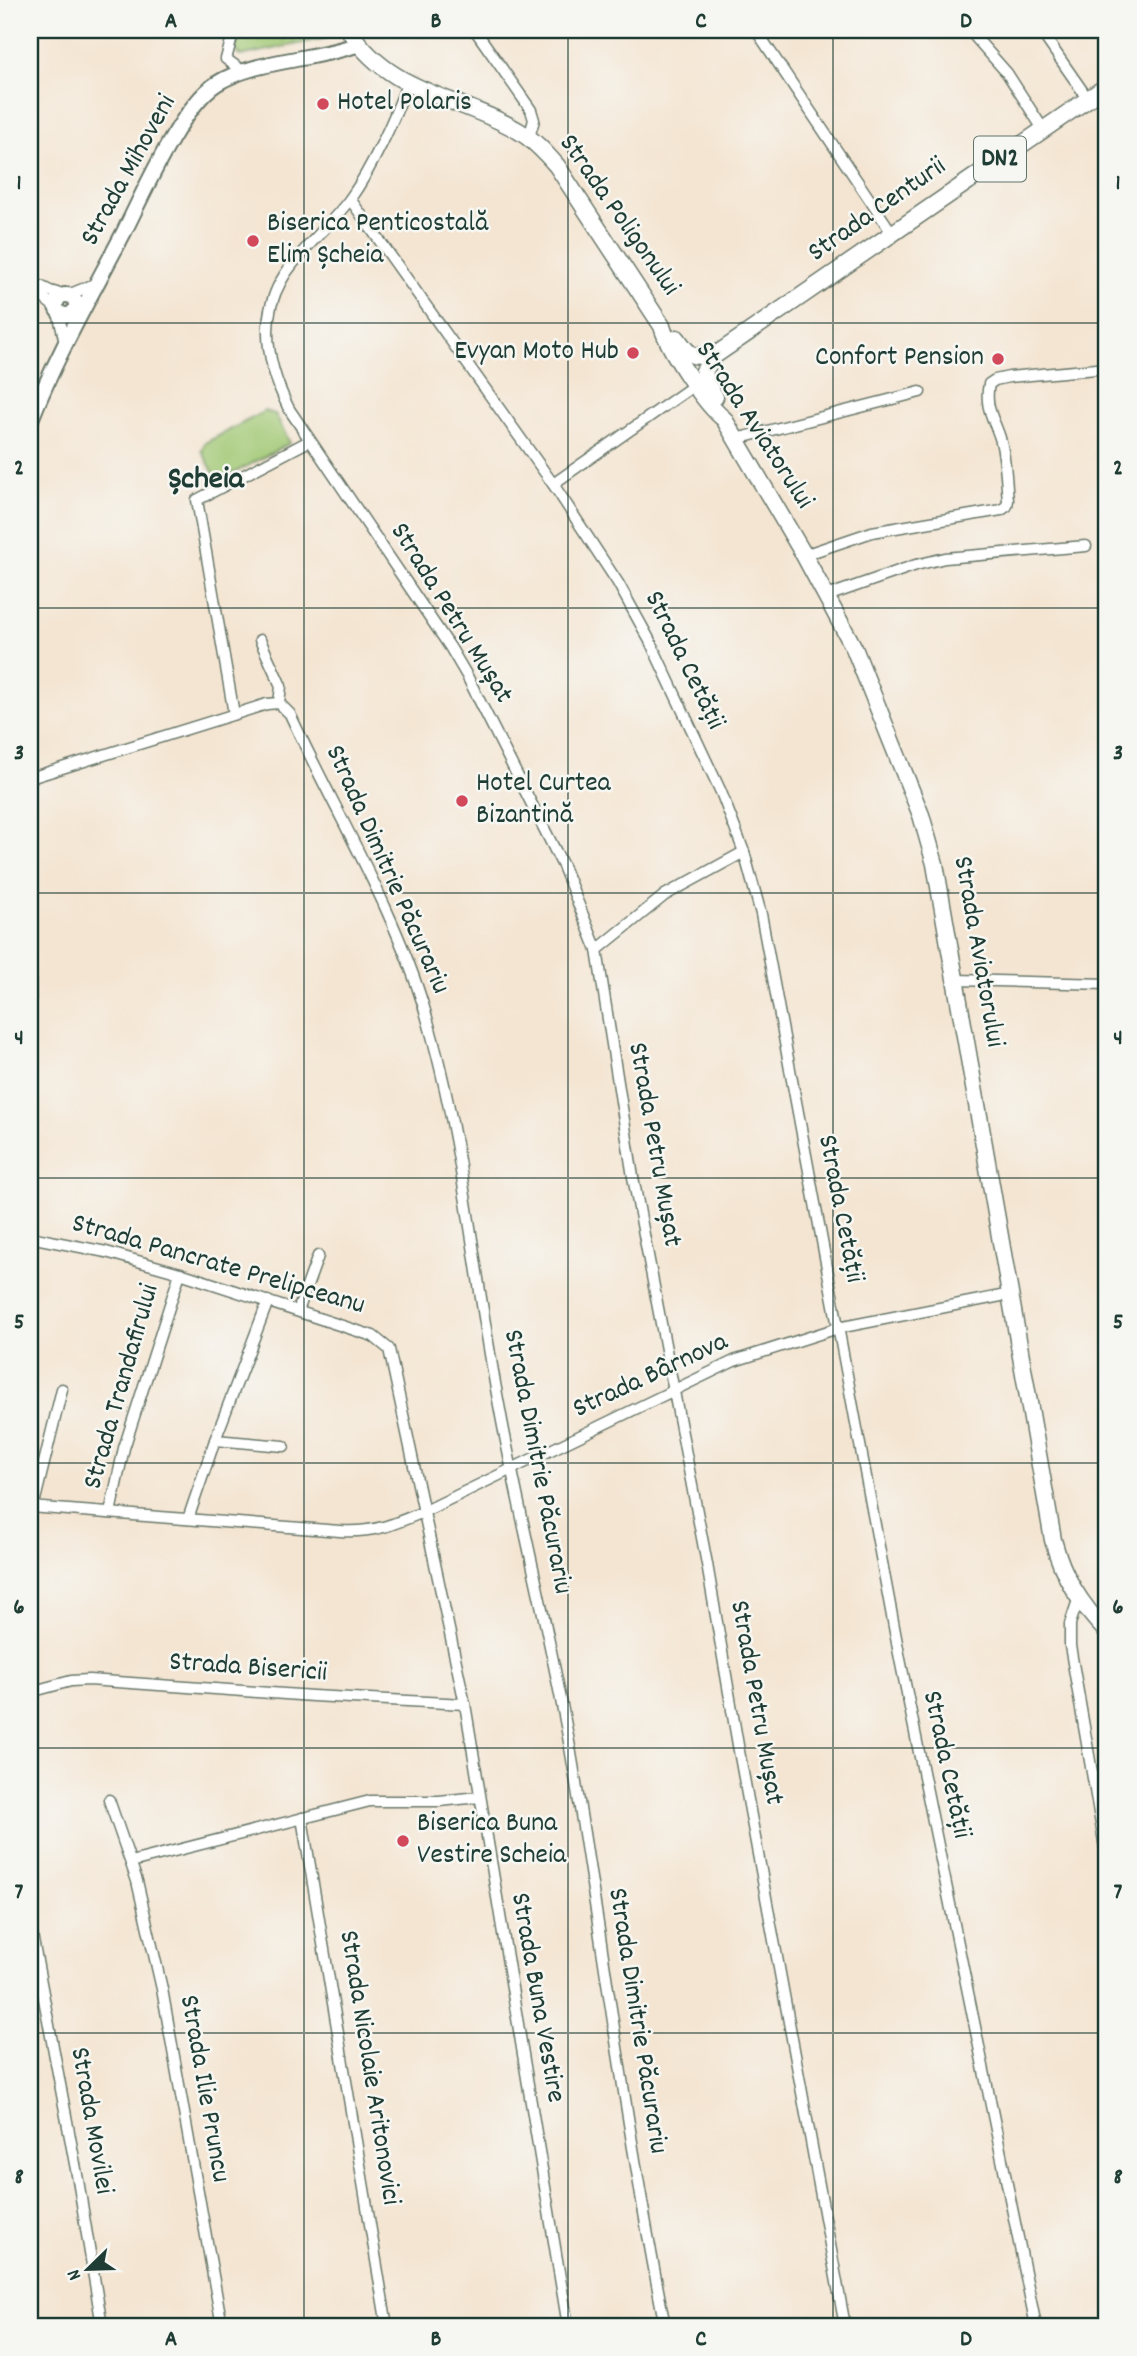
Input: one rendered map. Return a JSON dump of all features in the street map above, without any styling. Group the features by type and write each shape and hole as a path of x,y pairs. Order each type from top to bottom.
{"main road":[{"name":"Strada Poligonului","path":"349,30 359,44 407,84 484,114 529,137 548,155 567,181 662,326"},
{"name":"Strada Mihoveni","path":"30,422 65,343 68,306 95,284 190,109 200,97 219,82 244,72 359,44"},
{"name":"Strada Centurii","path":"714,356 1107,86"},
{"path":"662,326 671,330 694,357 714,356"},
{"name":"Strada Aviatorului","path":"662,326 665,337 713,411 724,419 827,596 854,648 921,815 937,874 1052,1540 1067,1581 1078,1600 1107,1632"},
{"path":"714,356 706,366 705,378 722,408 724,419"}],"street":[{"path":"234,30 226,59 244,72"},
{"name":"Strada Poligonului","path":"475,30 531,110 534,120 529,137"},
{"path":"756,30 892,233"},
{"path":"969,30 1002,66 1044,130"},
{"path":"1040,30 1088,99"},
{"name":"Strada Petru Mușat","path":"407,84 363,179 350,199 281,279 272,300 268,325 270,359 275,380 289,409 435,623 467,676 563,866 597,950 633,1177 675,1389 845,2326"},
{"name":"Strada Cetății","path":"350,199 553,484 618,583 650,641 715,780 744,852 761,914 900,1659 1036,2326"},
{"path":"30,281 50,291 68,306"},
{"path":"30,287 68,306"},
{"path":"65,343 68,306"},
{"path":"804,555 872,532 1001,510 1007,506 1008,500 1000,439 991,419 989,384 1009,377 1107,368"},
{"path":"553,484 696,384"},
{"path":"736,439 920,392"},
{"path":"234,713 197,500 309,440"},
{"path":"827,596 905,568 945,558 1086,546"},
{"name":"Strada Dimitrie Păcurariu","path":"260,640 281,686 279,704 290,714 386,912 424,1007 458,1157 495,1382 572,1763 647,2235 665,2326"},
{"path":"30,778 234,713 267,704 279,704"},
{"path":"597,950 665,895 744,852"},
{"path":"30,979 30,1170"},
{"path":"956,980 1107,984"},
{"name":"Strada Pancrate Prelipceanu","path":"30,1237 106,1252 180,1273 373,1336 389,1349 423,1512"},
{"path":"299,1311 317,1256"},
{"name":"Strada Trandafirului","path":"110,1514 124,1448 180,1273"},
{"name":"Strada Bârnova","path":"31,1508 364,1532 378,1530 423,1512 734,1361 838,1328 1011,1294"},
{"path":"188,1519 268,1301"},
{"path":"31,1508 62,1389"},
{"path":"215,1440 284,1446"},
{"name":"Strada Buna Vestire","path":"423,1512 465,1704 568,2326"},
{"path":"1078,1600 1070,1624 1070,1646 1107,1859"},
{"name":"Strada Bisericii","path":"30,1692 71,1681 89,1680 465,1704"},
{"path":"131,1862 370,1801 439,1801 480,1797"},
{"name":"Strada Ilie Pruncu","path":"108,1800 131,1862 162,1989 222,2326"},
{"name":"Strada Nicolaie Aritonovici","path":"302,1818 387,2326"},
{"name":"Strada Movilei","path":"30,1924 78,2180 102,2326"}],"green space":[{"path":"243,30 324,30 327,38 240,56 236,46"},
{"path":"265,411 275,414 290,443 223,479 217,479 202,451 205,443"}],"place":[{"name":"Hotel Polaris","path":"323,104"},
{"name":"Biserica Penticostală Elim Șcheia","path":"253,241"},
{"name":"Evyan Moto Hub","path":"633,353"},
{"name":"Confort Pension","path":"998,359"},
{"name":"Hotel Curtea Bizantină","path":"462,801"},
{"name":"Biserica Buna Vestire Scheia","path":"403,1841"}],"district":[{"name":"Șcheia","path":"206,481"}]}
